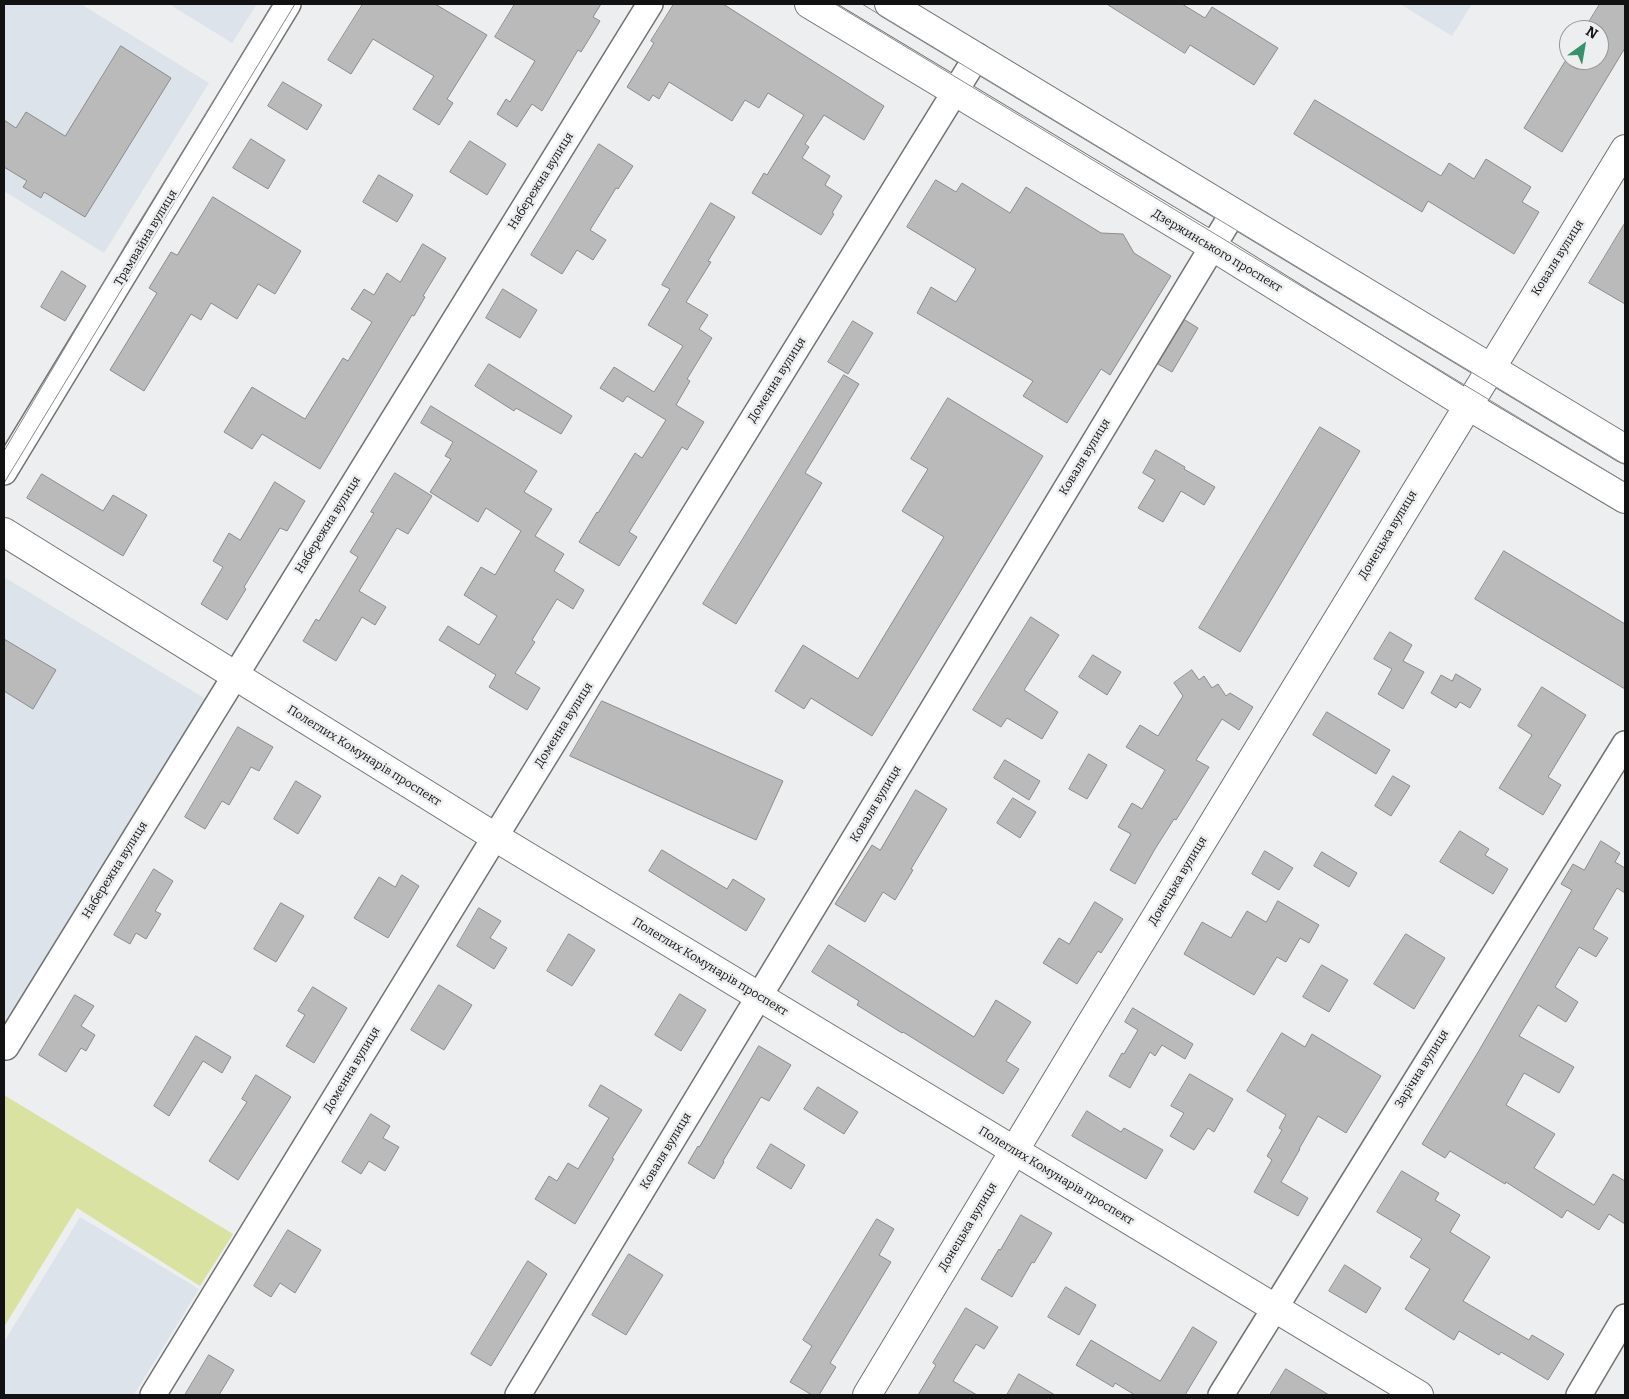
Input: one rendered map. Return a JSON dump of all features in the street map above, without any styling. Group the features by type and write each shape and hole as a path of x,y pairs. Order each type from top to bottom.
{"street":[{"name":"Трамвайна вулиця","path":"4,472 288,4"},
{"name":"Набережна вулиця","path":"6,1047 650,4"},
{"name":"Дзержинського проспект","path":"809,4 1212,247 1467,405 1625,499"},
{"path":"889,4 1625,449"},
{"name":"Доменна вулиця","path":"152,1395 977,56"},
{"name":"Коваля вулиця","path":"1490,367 1625,149"},
{"name":"Коваля вулиця","path":"518,1395 1233,213"},
{"name":"Донецька вулиця","path":"867,1395 1013,1151 1490,367"},
{"name":"Полеглих Комунарів проспект","path":"4,532 495,837 1420,1395"},
{"name":"Зарічна вулиця","path":"1221,1395 1625,744"},
{"path":"1579,1395 1625,1317"}],"shaded area":[{"path":"4,4 81,4 209,83 104,253 4,191"},
{"path":"169,4 257,4 232,43"},
{"path":"1400,4 1472,4 1452,36"},
{"path":"4,577 209,701 4,1040"},
{"path":"80,1217 199,1289 134,1395 4,1395 4,1342"}],"green space":[{"path":"4,1095 233,1234 200,1286 77,1208 4,1327"}],"building":[{"path":"363,4 435,4 487,35 447,99 453,103 439,125 413,109 434,76 373,39 351,74 328,60"},
{"path":"515,4 601,4 593,17 600,21 581,52 578,50 542,111 532,104 517,127 497,114 506,99 510,102 535,61 495,37"},
{"path":"674,4 723,4 884,106 864,140 824,115 805,144 809,147 802,158 830,176 825,185 842,196 821,235 752,193 764,173 767,175 804,115 768,93 759,108 745,100 732,121 669,82 659,99 653,95 649,101 627,87 654,43 651,41"},
{"path":"1107,4 1182,4 1205,18 1212,7 1278,48 1254,85 1190,45 1185,53"},
{"path":"1600,4 1625,4 1625,48 1562,152 1524,128 1560,70 1609,70 1609,20 1590,20"},
{"path":"121,46 171,78 85,217 44,192 41,198 23,187 27,181 4,167 4,120 16,128 26,112 65,136"},
{"path":"283,82 322,105 307,130 268,106"},
{"path":"1315,100 1441,176 1449,163 1474,179 1486,159 1531,187 1522,202 1539,212 1514,254 1428,201 1422,212 1294,134"},
{"path":"251,139 285,160 268,189 233,168"},
{"path":"470,141 506,164 487,195 450,172"},
{"path":"599,144 633,166 618,189 616,188 590,230 606,240 593,260 577,250 562,274 531,255"},
{"path":"379,175 413,195 397,222 363,202"},
{"path":"936,180 956,192 962,183 1010,213 1026,187 1101,233 1123,234 1134,253 1171,276 1110,375 1101,369 1067,423 1023,396 1033,381 917,313 931,287 956,302 976,269 907,227"},
{"path":"213,197 301,251 275,294 258,284 237,319 211,303 201,320 191,314 144,391 110,370 157,293 149,288 171,252 177,255"},
{"path":"711,203 735,217 708,261 711,262 686,302 708,315 699,329 712,338 687,379 690,381 676,405 704,422 687,450 682,447 629,532 637,537 619,566 579,542 635,453 642,458 666,420 627,396 623,402 600,388 614,367 654,392 683,346 648,325 670,289 662,285"},
{"path":"1625,223 1625,304 1589,283"},
{"path":"423,244 446,258 423,296 425,297 414,316 412,315 320,469 262,434 252,449 224,432 252,387 305,419 343,358 348,361 372,322 351,309 364,289 374,295 387,273 400,282"},
{"path":"62,271 86,286 65,321 41,307"},
{"path":"503,289 537,310 520,338 486,318"},
{"path":"1185,320 1198,328 1172,372 1158,364"},
{"path":"853,321 873,333 848,374 828,362"},
{"path":"489,364 572,416 561,434 516,408 514,411 475,386"},
{"path":"844,375 859,384 805,473 822,483 736,624 703,604"},
{"path":"948,398 1043,456 872,736 811,698 804,709 775,691 803,645 858,679 944,537 902,511 928,469 911,459"},
{"path":"431,406 537,471 524,492 552,509 535,536 564,554 554,571 584,590 573,609 557,599 532,640 535,642 515,673 540,688 527,710 489,687 496,675 439,640 448,626 479,645 497,616 464,595 481,567 495,575 521,531 486,508 478,522 430,492 451,459 445,456 453,442 421,423"},
{"path":"1320,427 1360,451 1240,652 1199,628"},
{"path":"1156,450 1215,487 1204,505 1181,491 1163,522 1138,508 1155,480 1143,473"},
{"path":"395,473 432,496 408,534 397,528 359,591 386,607 375,625 362,617 336,661 303,641 316,619 319,621 358,557 350,552 374,513 371,512"},
{"path":"42,474 103,511 113,495 147,515 123,556 27,498"},
{"path":"275,482 305,501 287,531 280,528 244,587 246,589 227,620 201,604 223,567 213,561 229,533 240,540"},
{"path":"1504,551 1625,624 1625,689 1475,599"},
{"path":"1031,617 1059,635 1024,690 1058,712 1042,739 1007,718 1001,727 973,710"},
{"path":"1390,632 1412,645 1403,661 1424,672 1403,709 1378,694 1392,669 1374,659"},
{"path":"4,639 56,670 33,709 4,691"},
{"path":"1093,655 1121,672 1107,695 1079,677"},
{"path":"1192,670 1199,680 1204,676 1212,688 1218,684 1226,696 1230,693 1253,707 1239,730 1222,719 1196,760 1209,767 1176,820 1174,819 1155,849 1135,884 1110,870 1131,834 1118,827 1132,803 1142,809 1165,770 1126,747 1140,725 1158,736 1183,696 1174,683"},
{"path":"1456,674 1481,689 1470,708 1460,702 1456,708 1431,693 1441,675 1452,681"},
{"path":"1542,687 1586,715 1548,777 1561,785 1543,815 1499,788 1532,735 1518,726"},
{"path":"602,701 783,781 756,840 570,756"},
{"path":"1327,712 1390,750 1376,774 1313,735"},
{"path":"238,727 273,747 259,771 251,767 229,805 222,801 205,829 185,817"},
{"path":"1089,754 1107,765 1087,799 1069,789"},
{"path":"1005,760 1040,781 1029,800 994,778"},
{"path":"1393,776 1410,786 1391,816 1375,806"},
{"path":"296,781 321,796 298,834 274,819"},
{"path":"916,790 947,809 895,900 883,892 865,922 835,904 872,845 880,850"},
{"path":"1013,798 1036,812 1020,838 997,823"},
{"path":"1460,831 1489,849 1485,855 1508,869 1493,894 1440,862"},
{"path":"1601,841 1620,853 1615,862 1625,868 1625,893 1617,888 1593,929 1608,938 1596,957 1579,947 1555,987 1578,1002 1566,1022 1538,1005 1519,1036 1574,1067 1559,1093 1524,1073 1506,1105 1555,1134 1534,1168 1594,1205 1613,1174 1625,1181 1625,1224 1609,1214 1599,1230 1567,1210 1562,1218 1506,1182 1505,1184 1450,1151 1445,1158 1422,1144 1477,1054 1572,890 1561,884 1573,864 1584,870"},
{"path":"662,850 727,889 733,879 765,899 746,931 649,871"},
{"path":"1265,851 1293,868 1279,890 1252,874"},
{"path":"1322,852 1357,873 1349,887 1314,866"},
{"path":"154,869 173,881 155,911 161,914 146,939 136,933 130,944 114,935"},
{"path":"402,875 419,886 388,938 354,918 379,877 395,887"},
{"path":"1278,901 1319,925 1309,943 1300,938 1286,962 1277,957 1254,995 1184,954 1202,922 1231,938 1247,911 1266,922"},
{"path":"1095,902 1123,919 1101,953 1098,951 1077,984 1043,963 1059,938 1069,944"},
{"path":"281,903 304,916 276,962 254,949"},
{"path":"479,908 501,921 490,938 507,948 494,969 457,946"},
{"path":"569,934 595,950 572,986 547,971"},
{"path":"1406,934 1445,958 1414,1009 1374,984"},
{"path":"829,945 974,1037 996,1000 1031,1022 1006,1061 1019,1069 1003,1094 857,1005 859,1001 812,972"},
{"path":"1322,965 1348,980 1329,1012 1303,997"},
{"path":"439,985 472,1005 444,1050 411,1030"},
{"path":"313,987 347,1008 314,1063 286,1046 305,1015 298,1011"},
{"path":"680,994 706,1010 681,1051 655,1035"},
{"path":"75,995 94,1006 81,1026 95,1035 86,1051 81,1048 66,1072 39,1055"},
{"path":"1133,1008 1193,1044 1185,1059 1162,1045 1155,1056 1150,1052 1130,1088 1109,1076 1138,1030 1125,1022"},
{"path":"1282,1033 1305,1047 1312,1034 1381,1076 1346,1133 1318,1116 1281,1182 1308,1198 1298,1216 1254,1192 1272,1160 1267,1156 1282,1130 1279,1128 1286,1115 1247,1091"},
{"path":"196,1036 231,1057 222,1073 203,1061 169,1116 154,1106"},
{"path":"759,1046 791,1065 769,1101 761,1097 714,1179 688,1163"},
{"path":"1190,1074 1233,1099 1214,1132 1208,1128 1194,1150 1170,1136 1184,1113 1171,1106"},
{"path":"256,1075 291,1097 238,1180 209,1161 247,1102 242,1099"},
{"path":"601,1085 642,1110 612,1158 614,1159 575,1224 535,1199 549,1176 557,1181 568,1163 578,1169 609,1118 589,1106"},
{"path":"818,1087 858,1112 844,1134 804,1109"},
{"path":"1087,1111 1121,1132 1124,1128 1163,1150 1146,1179 1072,1136"},
{"path":"371,1114 390,1126 383,1138 399,1147 385,1171 369,1161 361,1174 342,1162"},
{"path":"771,1144 805,1165 791,1189 757,1168"},
{"path":"1402,1171 1439,1193 1435,1200 1460,1215 1450,1232 1490,1257 1463,1301 1529,1340 1532,1335 1564,1354 1548,1380 1501,1352 1499,1355 1459,1331 1454,1340 1405,1309 1430,1269 1410,1257 1422,1239 1377,1212"},
{"path":"1021,1215 1052,1233 1034,1263 1032,1262 1012,1297 981,1279"},
{"path":"877,1219 894,1229 879,1255 891,1262 830,1363 836,1367 819,1395 812,1395 790,1382 812,1346 803,1340"},
{"path":"288,1230 321,1250 295,1293 280,1283 271,1297 254,1286"},
{"path":"629,1254 663,1275 626,1335 592,1315"},
{"path":"528,1261 547,1274 491,1366 471,1354"},
{"path":"1345,1265 1381,1288 1366,1313 1329,1291"},
{"path":"1066,1287 1096,1305 1079,1335 1048,1317"},
{"path":"966,1308 998,1327 984,1349 976,1344 953,1381 977,1395 918,1395 936,1365 933,1363"},
{"path":"1193,1327 1217,1342 1185,1395 1135,1395 1115,1383 1113,1387 1076,1365 1091,1340 1160,1381"},
{"path":"209,1355 234,1370 219,1395 185,1395"},
{"path":"1286,1369 1329,1395 1270,1395"},
{"path":"1019,1374 1055,1395 1007,1395"}],"tram line":[{"path":"4,451 132,234 273,4"},
{"path":"4,483 295,4"},
{"path":"835,4 1625,482"},
{"path":"862,4 1625,465"}]}
